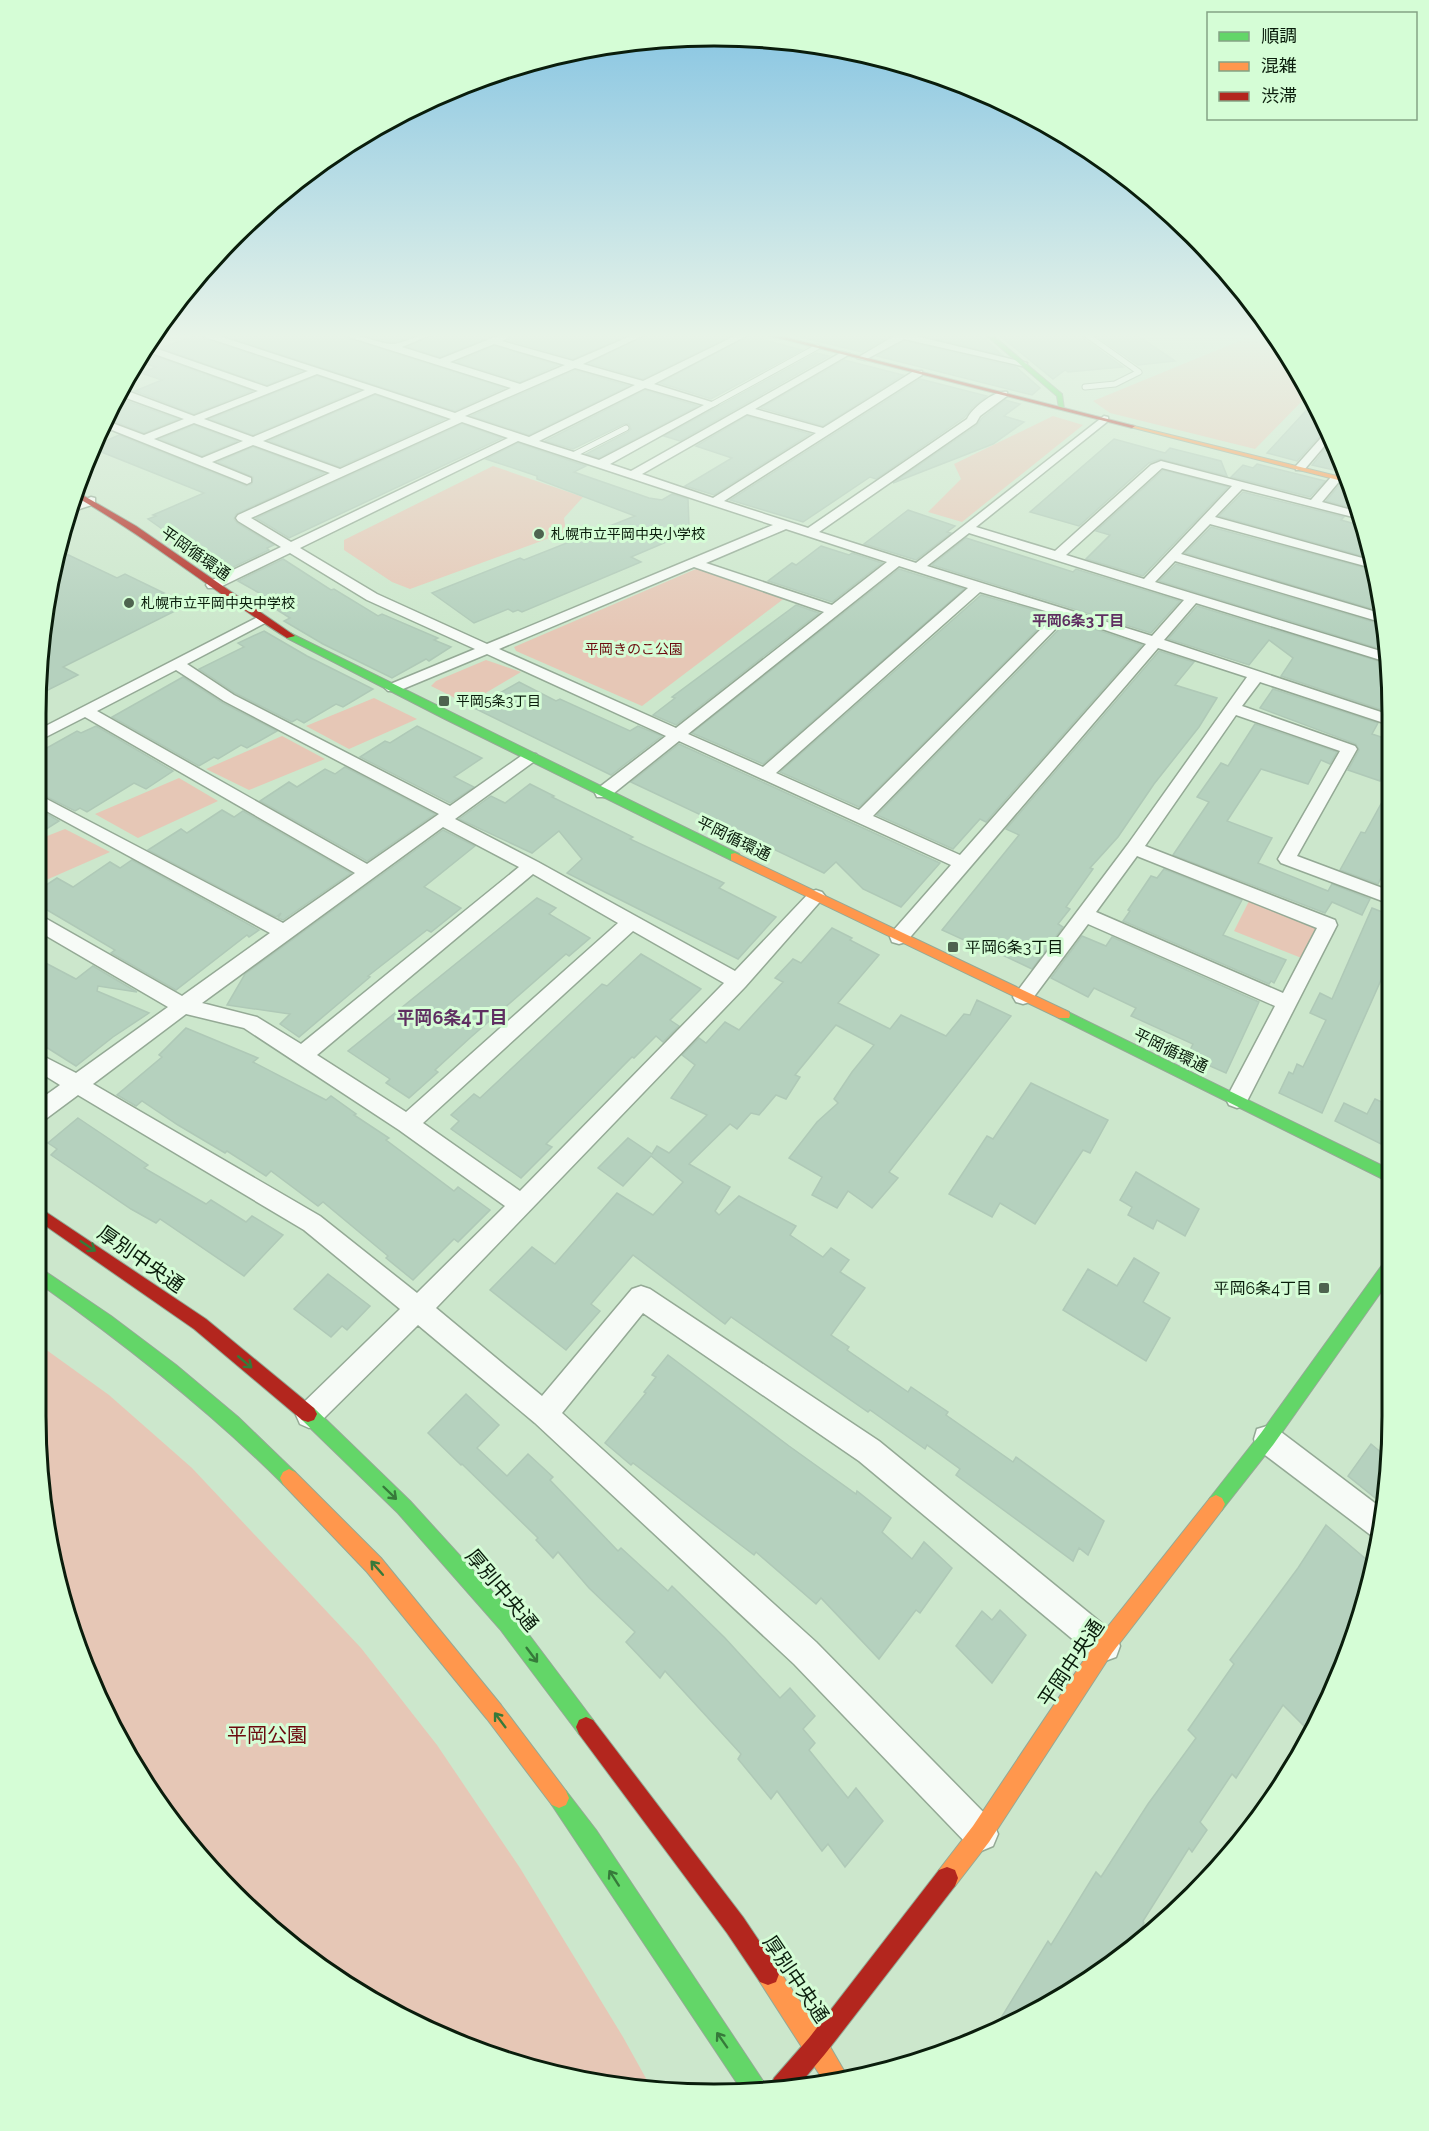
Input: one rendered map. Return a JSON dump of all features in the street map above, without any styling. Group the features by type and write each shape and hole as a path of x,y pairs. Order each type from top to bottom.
{"street":[{"path":"132,434 247,480"},
{"path":"144,439 155,434"},
{"path":"237,434 340,473"},
{"path":"202,462 266,434"},
{"path":"423,434 242,518 372,597 962,863"},
{"path":"510,434 917,568 1065,612 1382,717"},
{"path":"213,585 534,434"},
{"path":"601,464 656,434"},
{"path":"632,475 706,434"},
{"path":"714,502 821,434"},
{"path":"809,533 952,434"},
{"path":"917,568 1084,434"},
{"path":"1166,434 1339,478"},
{"path":"1300,468 1324,440"},
{"path":"1057,556 1161,464 1351,514"},
{"path":"1314,504 1340,481"},
{"path":"1146,584 1240,484"},
{"name":"平岡循環通","path":"85,498 213,585 260,620 603,793 1237,1099 1382,1172"},
{"path":"1208,519 1365,562"},
{"path":"393,688 785,525"},
{"path":"966,528 1380,655"},
{"path":"1173,556 1375,616"},
{"path":"603,793 897,561"},
{"path":"694,563 835,611"},
{"path":"764,775 978,587"},
{"path":"899,937 1193,598"},
{"path":"861,818 1065,612"},
{"path":"46,731 260,620"},
{"path":"177,664 230,698 446,816 738,982"},
{"path":"1023,997 1134,848 1256,676"},
{"path":"1232,708 1349,749 1287,859 1382,895"},
{"path":"85,711 367,872"},
{"path":"46,1107 284,932 530,757"},
{"path":"46,804 284,932"},
{"path":"1134,848 1328,925 1237,1099"},
{"path":"302,1055 532,866"},
{"path":"309,1415 522,1205 738,982 816,897"},
{"path":"1085,915 1287,1003"},
{"path":"407,1124 631,922"},
{"path":"46,928 183,1006 250,1022 407,1124 522,1205"},
{"path":"46,1066 312,1223 418,1309 544,1414 805,1653 981,1834"},
{"name":"厚別中央通","path":"46,1218 200,1324 309,1415 404,1507 507,1622 735,1925 833,2074"},
{"name":"平岡中央通","path":"787,2080 817,2046 981,1834 1105,1646 1267,1439 1382,1278"},
{"path":"46,1279 84,1305 174,1376 268,1457 374,1565 494,1712 588,1838 683,1984 752,2083"},
{"path":"544,1414 641,1297 869,1451 1105,1646"},
{"path":"1267,1439 1374,1521"}],"lane":[{"path":"573,455 613,434"}],"green space":[{"path":"1015,434 1071,434 962,522 928,512 961,479 954,464"},
{"path":"1196,434 1269,434 1255,449"},
{"path":"493,466 583,497 564,518 566,532 410,589 392,582 344,550 344,540"},
{"name":"平岡きのこ公園","path":"696,569 704,569 786,597 642,706 516,651 514,647"},
{"path":"486,660 521,672 467,704 431,686 436,681"},
{"path":"374,698 417,719 349,749 306,726"},
{"path":"282,736 325,759 249,790 206,769"},
{"path":"179,778 218,801 138,838 95,814"},
{"path":"65,829 110,852 46,880 46,836"},
{"path":"1252,895 1328,925 1309,961 1234,931"},
{"name":"平岡公園","path":"46,1350 109,1395 192,1468 361,1648 437,1745 520,1868 647,2081 584,2072 542,2062 459,2034 419,2016 343,1972 274,1919 212,1857 159,1788 136,1750 115,1712 82,1631 59,1547 52,1504 46,1417"}],"building":[{"path":"171,434 219,434 237,441 202,456 160,439"},
{"path":"284,434 411,434 340,467 269,441"},
{"path":"439,434 492,434 502,438 289,538 256,518"},
{"path":"558,434 603,434 573,449 545,441"},
{"path":"623,434 644,434 599,458 586,454"},
{"path":"667,434 691,434 680,441 664,436"},
{"path":"716,434 809,434 714,495 685,486 732,458 696,446"},
{"path":"833,434 940,434 876,479 870,477 803,522 730,500"},
{"path":"963,434 1006,434 993,444 893,483"},
{"path":"1284,434 1321,435 1297,461 1267,453"},
{"path":"119,435 246,486 252,484 253,477 218,462 253,447 324,473 236,514 234,519 237,523 274,545 267,548 269,550 223,572 148,519 204,493 100,452 105,441"},
{"path":"1114,439 1165,453 1170,448 1221,461 1227,476 1160,459 1149,463 1079,526 1030,512"},
{"path":"518,443 586,466 574,472 649,498 662,500 672,494 688,499 689,525 683,535 631,557 641,562 522,612 518,610 513,612 508,609 474,623 432,593 635,516 537,479 537,476 486,459"},
{"path":"1327,447 1336,471 1312,465"},
{"path":"1257,464 1325,481 1310,497 1231,477 1243,465 1253,468"},
{"path":"1163,470 1228,487 1143,576 1086,559 1110,535 1096,531"},
{"path":"1340,484 1349,507 1326,501"},
{"path":"1243,492 1344,517 1341,520 1354,524 1363,556 1219,516"},
{"path":"908,510 955,526 947,532 951,533 916,560 864,544"},
{"path":"1211,527 1366,568 1374,609 1185,553"},
{"path":"966,538 1073,572 1076,569 1180,601 1151,633 932,565"},
{"path":"821,546 882,563 832,602 768,581 792,563 796,565"},
{"path":"66,554 117,578 125,574 164,593 154,597 179,609 63,667 78,675 47,690 52,627"},
{"path":"283,559 331,590 334,589 378,616 382,614 438,638 434,640 451,647 429,661 426,659 392,678 323,644 284,621 290,618 263,601 268,598 238,581"},
{"path":"1176,564 1376,623 1379,649 1159,581"},
{"path":"899,569 964,589 763,764 692,733"},
{"path":"981,595 1052,615 859,807 780,772"},
{"path":"796,605 819,613 676,725 653,715 675,698 672,697"},
{"path":"1197,606 1380,662 1382,710 1281,676 1293,658 1269,640 1249,665 1168,639"},
{"path":"1068,620 1142,645 986,822 980,819 953,849 877,815"},
{"path":"264,631 307,656 373,689 343,707 336,704 304,723 297,719 292,722 235,693 199,669 244,647 238,643"},
{"path":"1159,651 1194,662 1175,685 1217,698 1199,727 1154,784 1118,837 1090,868 1093,869 1066,907 1070,909 1058,924 1063,927 1032,969 969,939 966,941 942,930 1019,835 1006,829"},
{"path":"183,677 223,703 277,731 247,748 241,745 218,759 214,757 199,766 112,717"},
{"path":"519,682 556,701 560,699 630,731 638,726 662,736 611,775 474,708"},
{"path":"1273,689 1378,723 1372,734 1382,737 1380,781 1348,770 1359,750 1356,744 1260,708"},
{"path":"1255,724 1337,752 1330,764 1321,760 1308,784 1261,769 1227,821 1272,838 1258,863 1328,891 1332,884 1370,899 1362,915 1332,902 1325,913 1173,855 1209,802 1197,797 1221,763 1228,766"},
{"path":"96,726 173,771 146,789 134,783 87,812 80,808 75,811 46,796 46,748 77,731 81,733"},
{"path":"417,726 482,758 454,777 474,787 450,803 360,757 385,741 390,743"},
{"path":"679,744 940,863 901,907 863,889 836,862 824,873 631,782"},
{"path":"345,767 435,814 367,861 260,801 289,782 297,787 325,769 335,774"},
{"path":"530,784 633,837 630,839 724,883 719,888 776,917 738,959 567,873 582,859 559,831 532,853 459,819 491,796 505,803"},
{"path":"1382,802 1382,876 1378,884 1340,870 1361,832 1365,833"},
{"path":"222,810 234,817 243,811 351,873 283,920 278,918 281,913 276,917 148,850 181,829 187,833"},
{"path":"46,813 59,821 46,829"},
{"path":"443,830 475,846 424,887 461,908 431,932 427,930 368,976 370,977 299,1037 280,1024 290,1014 227,1005 245,974"},
{"path":"132,860 259,930 249,937 247,935 176,990 111,953 115,950 46,909 46,885 57,878 73,887 110,862 120,868"},
{"path":"1164,869 1242,900 1223,935 1286,960 1274,983 1271,981 1269,984 1123,921 1151,876 1157,878"},
{"path":"537,898 556,908 549,914 590,938 569,956 566,954 471,1037 435,1070 438,1072 409,1098 386,1083 390,1079 348,1051"},
{"path":"1372,908 1382,912 1382,978 1322,1113 1279,1093 1289,1072 1293,1074 1297,1064 1303,1067 1326,1020 1310,1013 1320,993 1332,999"},
{"path":"832,928 879,955 838,1003 890,1029 901,1015 946,1036 964,1014 970,1015 977,1000 1011,1016 889,1172 898,1178 872,1208 848,1191 837,1208 812,1195 822,1177 789,1158 817,1122 838,1103 834,1099 874,1045 836,1025 795,1075 800,1077 786,1099 776,1095 759,1115 751,1113 737,1129 730,1124 689,1164 730,1187 715,1211 719,1215 739,1196 796,1226 790,1235 823,1257 831,1248 849,1260 840,1272 865,1288 831,1335 849,1347 847,1350 908,1392 911,1387 948,1412 946,1415 1013,1462 1016,1457 1104,1521 1088,1555 1079,1548 1073,1561 956,1475 960,1469 927,1445 925,1449 870,1410 868,1412 731,1317 725,1324 633,1255 591,1304 600,1311 566,1350 490,1290 532,1247 555,1264 617,1193 653,1215 683,1182 651,1156 623,1186 598,1168 628,1138 652,1154 657,1146 669,1153 707,1115 671,1098 695,1065 682,1055 699,1038 706,1043 725,1022 739,1030 783,982 775,978 793,959 801,963"},
{"path":"1082,936 1106,946 1112,937 1259,1002 1226,1073 1187,1056 1193,1044 1131,1016 1136,1008 1094,988 1088,997 1051,978"},
{"path":"641,954 701,989 670,1020 679,1026 663,1042 656,1036 634,1058 632,1057 546,1144 552,1147 521,1178 451,1129 459,1121 451,1115 474,1094 480,1098 602,984 607,986"},
{"path":"46,963 76,979 93,966 137,992 98,986 97,991 149,1013 76,1066 46,1047"},
{"path":"186,1028 258,1058 253,1062 326,1100 331,1096 356,1114 354,1115 389,1138 386,1140 454,1191 458,1187 490,1210 458,1242 454,1239 413,1280 323,1202 318,1206 271,1171 266,1176 227,1151 225,1153 178,1125 142,1101 136,1106 117,1095 162,1057 159,1055"},
{"path":"1031,1083 1108,1120 1090,1153 1083,1150 1035,1224 1000,1203 992,1217 949,1194 987,1136 993,1139"},
{"path":"1375,1099 1382,1102 1381,1144 1335,1121 1344,1103 1367,1114"},
{"path":"78,1118 148,1165 144,1168 206,1204 211,1200 246,1222 252,1216 283,1235 244,1276 160,1219 156,1223 131,1209 51,1155 57,1149 48,1143"},
{"path":"1136,1172 1199,1209 1185,1236 1157,1220 1153,1229 1128,1215 1132,1207 1120,1200"},
{"path":"1134,1258 1159,1273 1143,1302 1170,1318 1146,1361 1063,1310 1088,1269 1117,1286"},
{"path":"328,1274 370,1306 347,1330 342,1326 331,1337 294,1309"},
{"path":"668,1355 789,1446 856,1494 857,1491 891,1518 882,1532 912,1559 924,1542 952,1568 920,1613 916,1610 879,1659 821,1598 816,1604 756,1552 754,1555 633,1463 631,1465 605,1443 646,1393 644,1392 656,1377 652,1375"},
{"path":"466,1394 499,1425 477,1448 507,1476 528,1454 553,1477 550,1480 618,1551 621,1548 668,1591 672,1586 725,1638 780,1698 790,1688 815,1716 803,1729 815,1743 809,1750 848,1798 856,1788 883,1821 845,1867 828,1844 822,1851 777,1791 771,1799 738,1759 741,1754 665,1671 660,1678 626,1642 635,1632 589,1588 558,1552 553,1558 536,1540 538,1538 428,1433"},
{"path":"1371,1444 1381,1452 1377,1500 1348,1476"},
{"path":"1326,1525 1367,1560 1347,1631 1332,1672 1306,1728 1283,1705 1236,1778 1232,1774 1200,1822 1207,1830 1192,1852 1189,1848 1138,1932 1086,1972 999,2021 1048,1941 1051,1945 1096,1872 1101,1877 1148,1804 1196,1738 1188,1730 1234,1664 1230,1660 1298,1568"},
{"path":"1000,1610 1026,1635 992,1683 956,1646 982,1611 992,1620"}],"traffic: fast":[{"path":"290,636 449,717 735,857"},
{"path":"1064,1015 1382,1173"},
{"path":"1216,1504 1267,1439 1382,1277"},
{"path":"46,1279 170,1370 232,1423 289,1478"},
{"path":"308,1414 404,1507 507,1622 586,1727"},
{"path":"559,1798 752,2083"}],"traffic: slow":[{"path":"1165,434 1339,478"},
{"path":"735,857 1064,1015"},
{"path":"289,1478 374,1565 494,1712 559,1798"},
{"path":"947,1878 981,1834 1105,1646 1216,1504"},
{"path":"768,1974 833,2074"}],"traffic: jam":[{"path":"83,497 133,528 290,636"},
{"path":"46,1218 200,1324 308,1414"},
{"path":"586,1727 735,1925 768,1974"},
{"path":"787,2080 817,2046 947,1878"}],"place":[{"name":"札幌市立平岡中央小学校","path":"539,534"},
{"name":"札幌市立平岡中央中学校","path":"129,603"},
{"name":"平岡5条3丁目","path":"444,701"},
{"name":"平岡6条3丁目","path":"953,947"},
{"name":"平岡6条4丁目","path":"1324,1288"}],"district":[{"name":"平岡6条3丁目","path":"1078,621"},
{"name":"平岡6条4丁目","path":"452,1018"}]}
